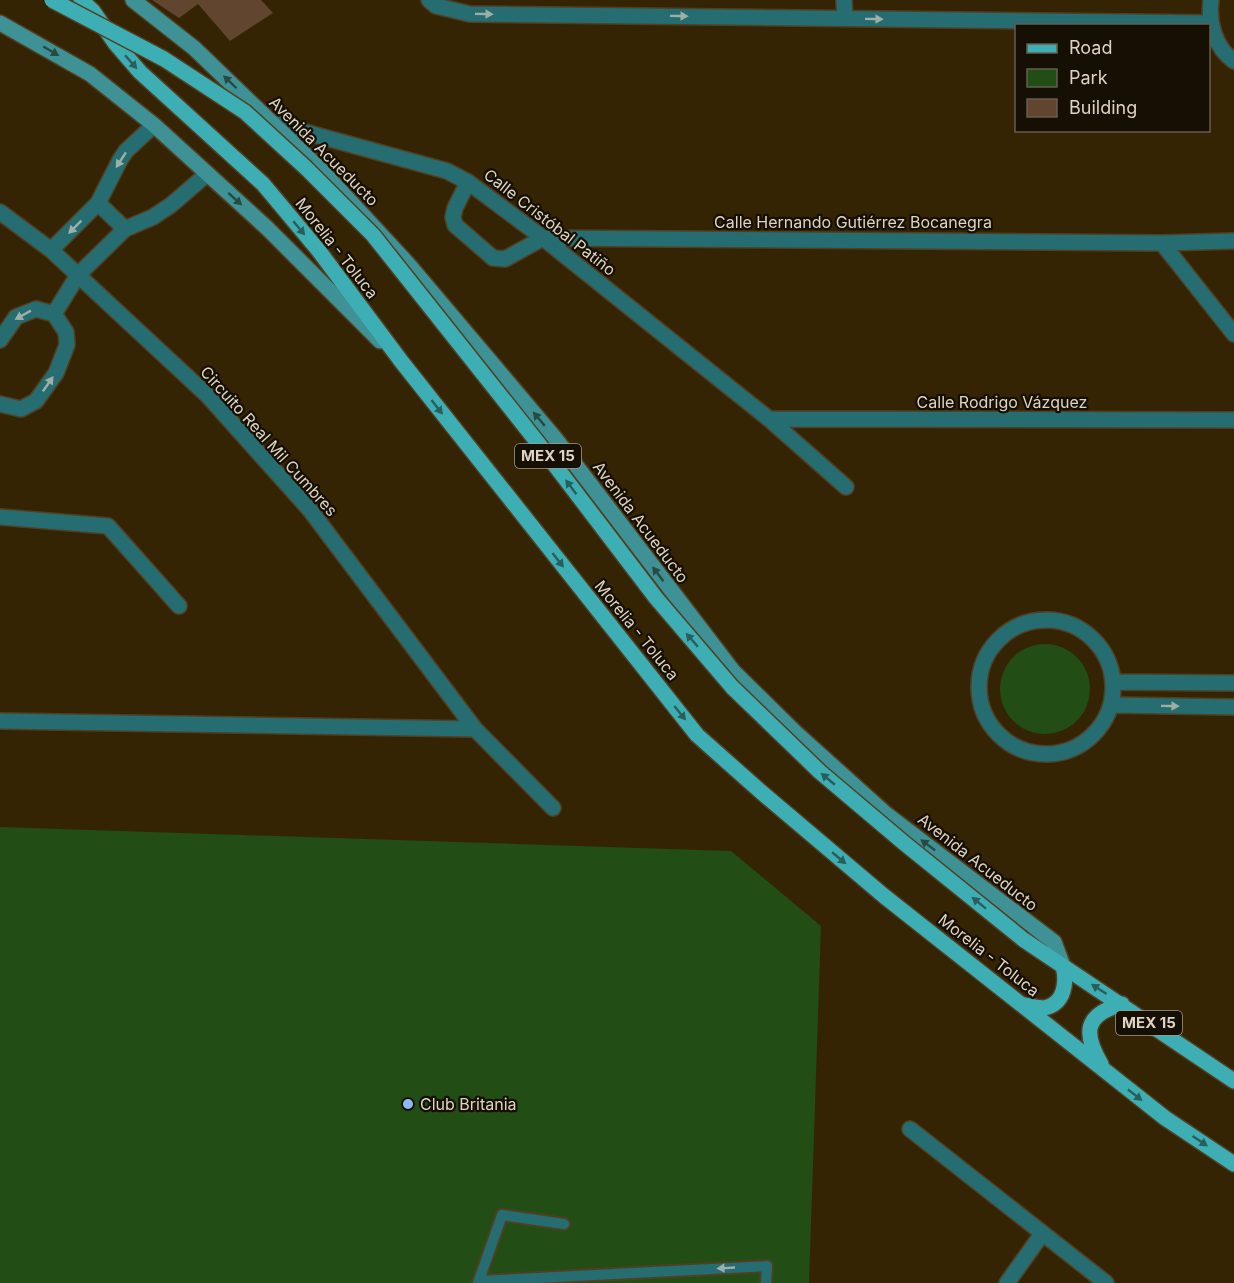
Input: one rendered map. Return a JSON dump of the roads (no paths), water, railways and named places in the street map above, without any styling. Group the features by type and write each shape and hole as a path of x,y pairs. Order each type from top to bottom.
{"main road":[{"name":"Morelia - Toluca","path":"52,0 165,59 245,112 306,168 373,235 538,443 656,598 732,687 820,772 904,843 1024,940 1063,966"},
{"name":"Morelia - Toluca","path":"81,0 140,72 263,184 320,251 401,362 698,735 884,896 1025,1005 1165,1118 1234,1164"},
{"name":"MEX 15","path":"1063,966 1234,1081"},
{"path":"1025,1005 1044,1008 1057,1002 1065,990 1066,979 1063,966"},
{"path":"1105,1071 1092,1048 1088,1033 1096,1016 1107,1008 1122,1004"}],"street":[{"name":"Avenida Acueducto","path":"133,0 194,48 324,173 409,265 532,411 733,671 796,734 886,814 1054,942 1063,966"},
{"path":"429,0 435,6 470,14 1210,23"},
{"path":"844,0 845,18"},
{"path":"1211,0 1210,23 1218,43 1234,61"},
{"path":"0,22 90,74 154,125 267,228 401,362"},
{"name":"Calle Cristóbal Patiño","path":"272,123 447,171 468,182 543,238 769,419 846,487"},
{"path":"51,250 98,203 126,151 154,125"},
{"path":"54,314 78,275 125,229 153,217 171,205 207,174"},
{"path":"468,182 455,208 453,217 455,225 493,258 505,259 543,238"},
{"path":"98,203 125,229"},
{"name":"Circuito Real Mil Cumbres","path":"0,212 51,250 208,396 310,510 475,729 553,808"},
{"name":"Calle Hernando Gutiérrez Bocanegra","path":"543,238 1162,243 1234,241"},
{"path":"1162,243 1234,334"},
{"path":"0,340 16,317 36,309 54,314 66,332 67,345 56,373 36,401 21,409 0,406"},
{"name":"Calle Rodrigo Vázquez","path":"769,419 1234,420"},
{"path":"0,517 108,526 179,606"},
{"path":"1052,620 1074,626 1094,639 1107,659 1113,682 1111,705 1101,727 1085,743 1063,753 1040,755 1017,749 997,735 984,716 978,693 980,670 990,648 1006,632 1028,622 1052,620"},
{"path":"1113,682 1234,683"},
{"path":"1111,705 1234,707"},
{"path":"0,721 475,729"},
{"path":"910,1129 1106,1283"},
{"path":"1007,1283 1042,1234"}],"lane":[{"path":"564,1224 502,1215 479,1282 767,1266 766,1283"}],"place":[{"name":"Club Britania","path":"408,1104"}]}
